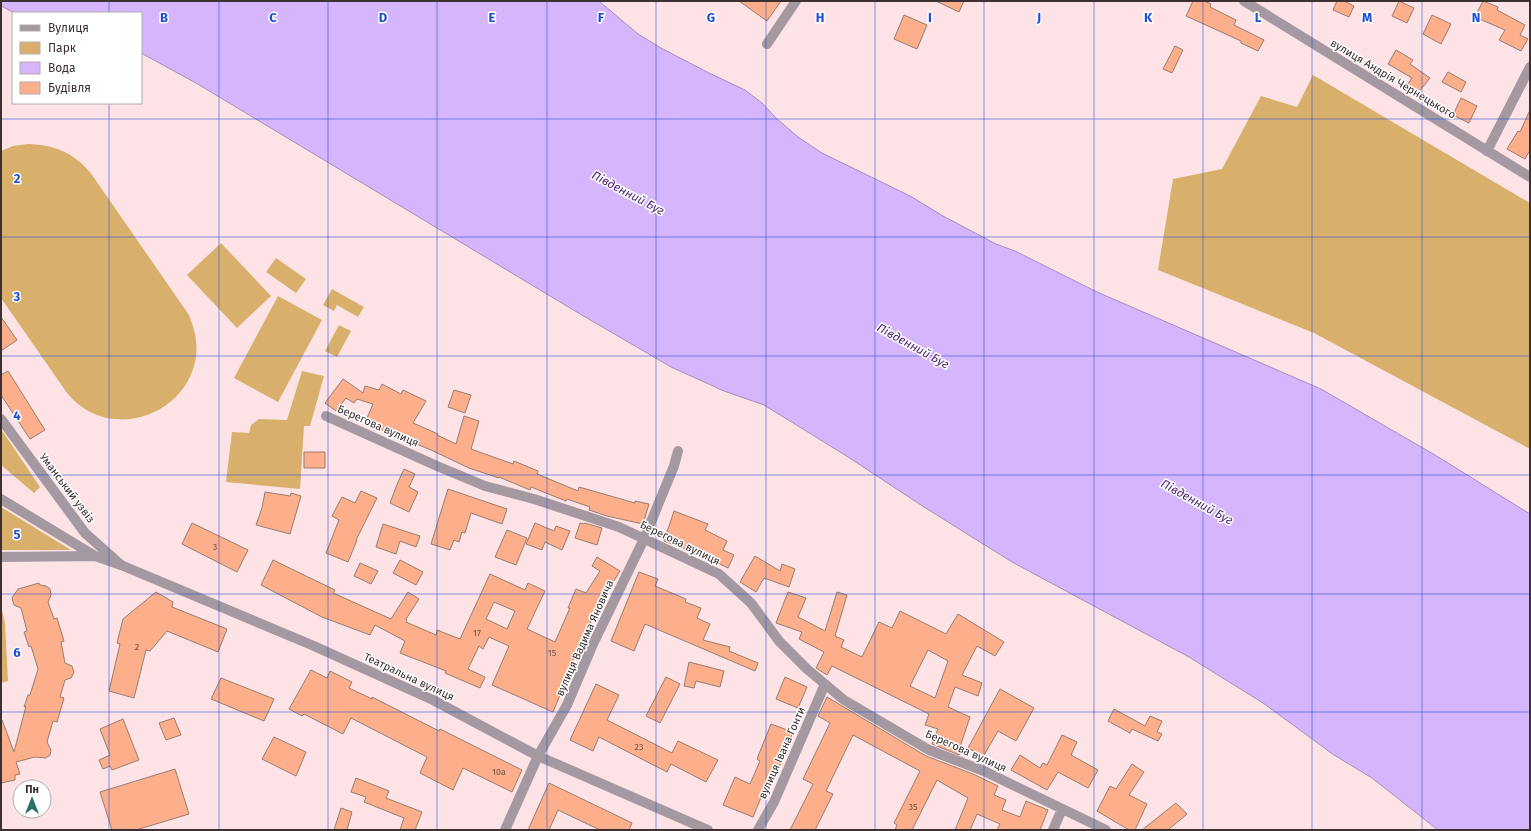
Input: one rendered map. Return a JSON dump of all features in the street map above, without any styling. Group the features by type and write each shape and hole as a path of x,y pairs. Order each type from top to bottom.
{"street":[{"path":"767,44 796,1"},
{"name":"вулиця Андрія Чернецького","path":"1244,1 1530,177"},
{"path":"1487,151 1530,67"},
{"name":"Берегова вулиця","path":"326,416 485,486 534,499 619,527 719,574 751,603 779,641 807,669 844,700 930,750 984,771 1106,830"},
{"name":"Уманський узвіз","path":"1,419 85,533 121,565"},
{"name":"вулиця Вадима Яновича","path":"505,830 538,756 567,705 593,644 644,539 671,474 678,451"},
{"name":"Театральна вулиця","path":"1,500 94,556 121,565 314,646 433,700 538,756 708,830"},
{"name":"Театральна вулиця","path":"1,557 94,556"},
{"name":"вулиця Івана Гонти","path":"758,830 774,802 825,684"},
{"path":"1053,830 1062,809"}],"green space":[{"path":"1313,75 1530,203 1530,449 1314,333 1158,270 1173,179 1222,169 1261,96 1297,107"},
{"path":"28,144 47,146 62,151 77,159 90,172 189,315 196,340 196,356 192,373 183,389 171,401 157,411 141,417 124,419 107,418 90,412 81,406 67,393 1,298 1,151 13,146"},
{"path":"221,243 271,296 237,328 187,275"},
{"path":"276,258 306,279 296,293 266,272"},
{"path":"332,289 364,307 358,317 337,305 334,311 323,305"},
{"path":"278,296 322,320 278,402 234,378"},
{"path":"339,325 351,331 337,357 325,351"},
{"path":"302,371 324,376 310,426 304,426 300,489 226,482 232,432 249,433 251,425 259,419 287,420"},
{"path":"1,429 40,487 34,493 1,465"},
{"path":"1,507 71,550 1,550"},
{"path":"1,606 5,623 8,681 1,683"}],"water":[{"name":"Південний Буг","path":"1,1 599,1 638,34 661,48 745,90 762,103 776,118 798,137 822,153 912,197 943,216 996,244 1015,251 1097,292 1321,389 1435,455 1530,514 1530,830 1438,830 1372,778 1334,755 1263,703 1189,657 1012,562 764,405 724,391 671,367 196,83 142,54 142,12 13,12 1,6"}],"building":[{"path":"739,1 781,1 767,21"},
{"path":"936,1 964,1 959,12"},
{"path":"1193,1 1204,1 1211,4 1210,7 1236,20 1234,25 1264,40 1258,51 1241,43 1241,41 1186,16"},
{"path":"1337,1 1344,1 1354,6 1349,17 1333,10"},
{"path":"1399,1 1414,8 1407,23 1392,16"},
{"path":"1483,1 1498,7 1497,10 1525,25 1520,35 1528,39 1521,51 1499,40 1505,30 1475,17"},
{"path":"904,15 927,25 917,49 894,39"},
{"path":"1432,15 1451,24 1441,44 1423,34"},
{"path":"1175,46 1183,50 1172,73 1163,69"},
{"path":"1396,50 1413,60 1410,64 1430,78 1418,93 1407,85 1412,78 1388,64"},
{"path":"1448,72 1466,82 1461,92 1442,82"},
{"path":"1461,98 1477,106 1469,123 1453,115"},
{"path":"1530,110 1530,150 1525,159 1507,149 1518,131 1520,132"},
{"path":"1,317 17,340 1,351"},
{"path":"8,371 45,430 30,439 1,395 1,375"},
{"path":"343,379 363,393 365,386 379,390 382,384 401,394 403,390 426,401 413,423 456,444 464,416 479,421 471,449 513,464 514,461 538,471 537,474 578,491 579,487 635,503 635,501 649,504 643,524 607,516 589,510 590,507 567,499 566,501 531,487 530,490 499,477 469,468 431,450 365,423 373,404 357,399 354,403 346,398 336,411 325,403"},
{"path":"454,390 471,395 465,413 448,407"},
{"path":"304,452 325,452 325,468 304,468"},
{"path":"404,469 415,474 409,487 418,492 409,512 390,503"},
{"path":"448,489 507,509 502,524 471,513 465,533 462,532 459,542 454,540 450,550 431,544"},
{"path":"361,491 377,498 356,540 348,562 326,553 339,520 332,516 342,497 355,503"},
{"path":"265,492 290,496 291,493 301,496 290,534 256,525 262,508"},
{"path":"674,511 708,524 705,530 727,541 723,550 734,555 728,568 704,556 664,541"},
{"path":"192,523 248,550 237,572 182,544"},
{"path":"535,523 554,531 556,526 570,531 562,550 545,542 542,550 526,544"},
{"path":"580,523 602,528 597,545 575,538"},
{"path":"383,524 420,536 416,547 400,541 396,554 376,547"},
{"path":"507,530 527,538 516,565 495,557"},
{"path":"755,556 780,571 782,564 795,569 789,587 764,578 756,592 740,582"},
{"path":"597,557 620,571 605,595 602,593 584,638 560,686 563,688 553,712 492,685 509,646 489,637 483,649 479,646 468,669 485,677 480,688 445,673 446,671 400,653 405,641 375,625 370,635 322,617 261,585 273,560 335,590 333,593 391,619 408,592 419,599 406,619 406,622 436,635 437,630 460,639 490,574 525,590 528,583 545,591 527,629 555,642 570,608 568,608 576,589 586,593 600,571 592,566","holes":["494,602 515,611 507,629 486,619"]},
{"path":"400,560 423,572 416,585 393,573"},
{"path":"360,563 378,571 371,584 354,576"},
{"path":"639,572 658,579 655,586 686,599 685,602 701,608 697,618 710,624 703,640 730,647 729,651 758,663 755,671 645,624 634,651 611,641"},
{"path":"39,583 40,585 46,586 50,589 51,595 48,602 54,619 57,618 64,641 61,642 65,663 72,666 74,672 71,678 65,680 60,697 64,698 57,722 53,721 47,742 51,750 50,755 46,758 35,757 16,762 20,774 15,775 15,779 12,779 12,781 1,783 1,720 14,752 26,706 24,707 28,695 30,695 38,669 31,646 29,647 24,632 27,631 21,608 14,605 12,598 18,589"},
{"path":"156,592 173,602 172,607 227,629 218,652 167,631 150,651 146,650 134,698 109,691 120,644 117,643 123,619"},
{"path":"788,592 806,598 798,617 825,631 837,592 847,595 835,636 844,640 841,647 862,657 879,622 892,628 900,611 946,634 958,614 1004,642 995,656 977,646 962,675 982,683 978,696 955,687 948,707 970,717 960,747 962,748 959,755 932,744 938,729 925,725 929,714 832,666 827,675 816,668 824,652 799,639 802,632 776,623","holes":["928,650 948,661 935,698 910,686"]},
{"path":"689,662 724,671 720,687 696,681 694,688 684,686"},
{"path":"311,670 327,678 330,671 352,682 349,688 372,699 372,697 439,731 440,729 522,770 512,792 463,768 453,790 420,773 427,757 351,718 343,734 304,714 302,716 289,709"},
{"path":"666,677 680,684 660,723 646,716"},
{"path":"785,677 807,687 798,708 776,699"},
{"path":"221,678 274,699 264,721 211,699"},
{"path":"596,684 619,695 607,720 672,753 678,741 718,760 706,782 671,764 667,772 599,737 593,751 570,740"},
{"path":"1000,689 1034,708 1016,741 998,731 983,757 968,748"},
{"path":"827,697 926,756 973,774 998,786 994,795 1006,800 1002,810 1020,817 1026,801 1048,810 1040,830 997,830 1000,824 977,814 970,830 955,830 968,798 937,780 912,830 895,830 897,825 894,823 920,771 853,735 826,791 833,794 815,830 790,830 813,784 803,779 830,723 818,716"},
{"path":"1114,709 1145,726 1150,716 1162,721 1157,732 1162,734 1158,741 1132,729 1130,733 1108,721"},
{"path":"174,718 181,735 166,740 159,723"},
{"path":"123,719 139,760 112,770 110,766 103,769 99,760 110,755 100,729"},
{"path":"771,724 793,732 779,768 774,766 753,817 723,805 735,777 750,784 760,761 757,759"},
{"path":"1062,735 1077,742 1071,755 1098,770 1088,788 1058,772 1047,790 1011,770 1020,755 1040,768 1043,763 1047,765"},
{"path":"274,737 306,752 296,776 262,759"},
{"path":"1132,764 1144,772 1129,795 1147,804 1135,830 1129,830 1097,811 1110,786 1116,789"},
{"path":"175,769 189,814 136,830 112,830 100,792"},
{"path":"356,778 389,791 386,798 422,812 415,830 400,830 404,818 364,802 366,797 351,792"},
{"path":"549,783 632,823 629,830 600,830 558,810 549,830 528,830"},
{"path":"1176,803 1187,814 1168,830 1142,830"},
{"path":"341,808 352,812 347,830 334,830"}]}
